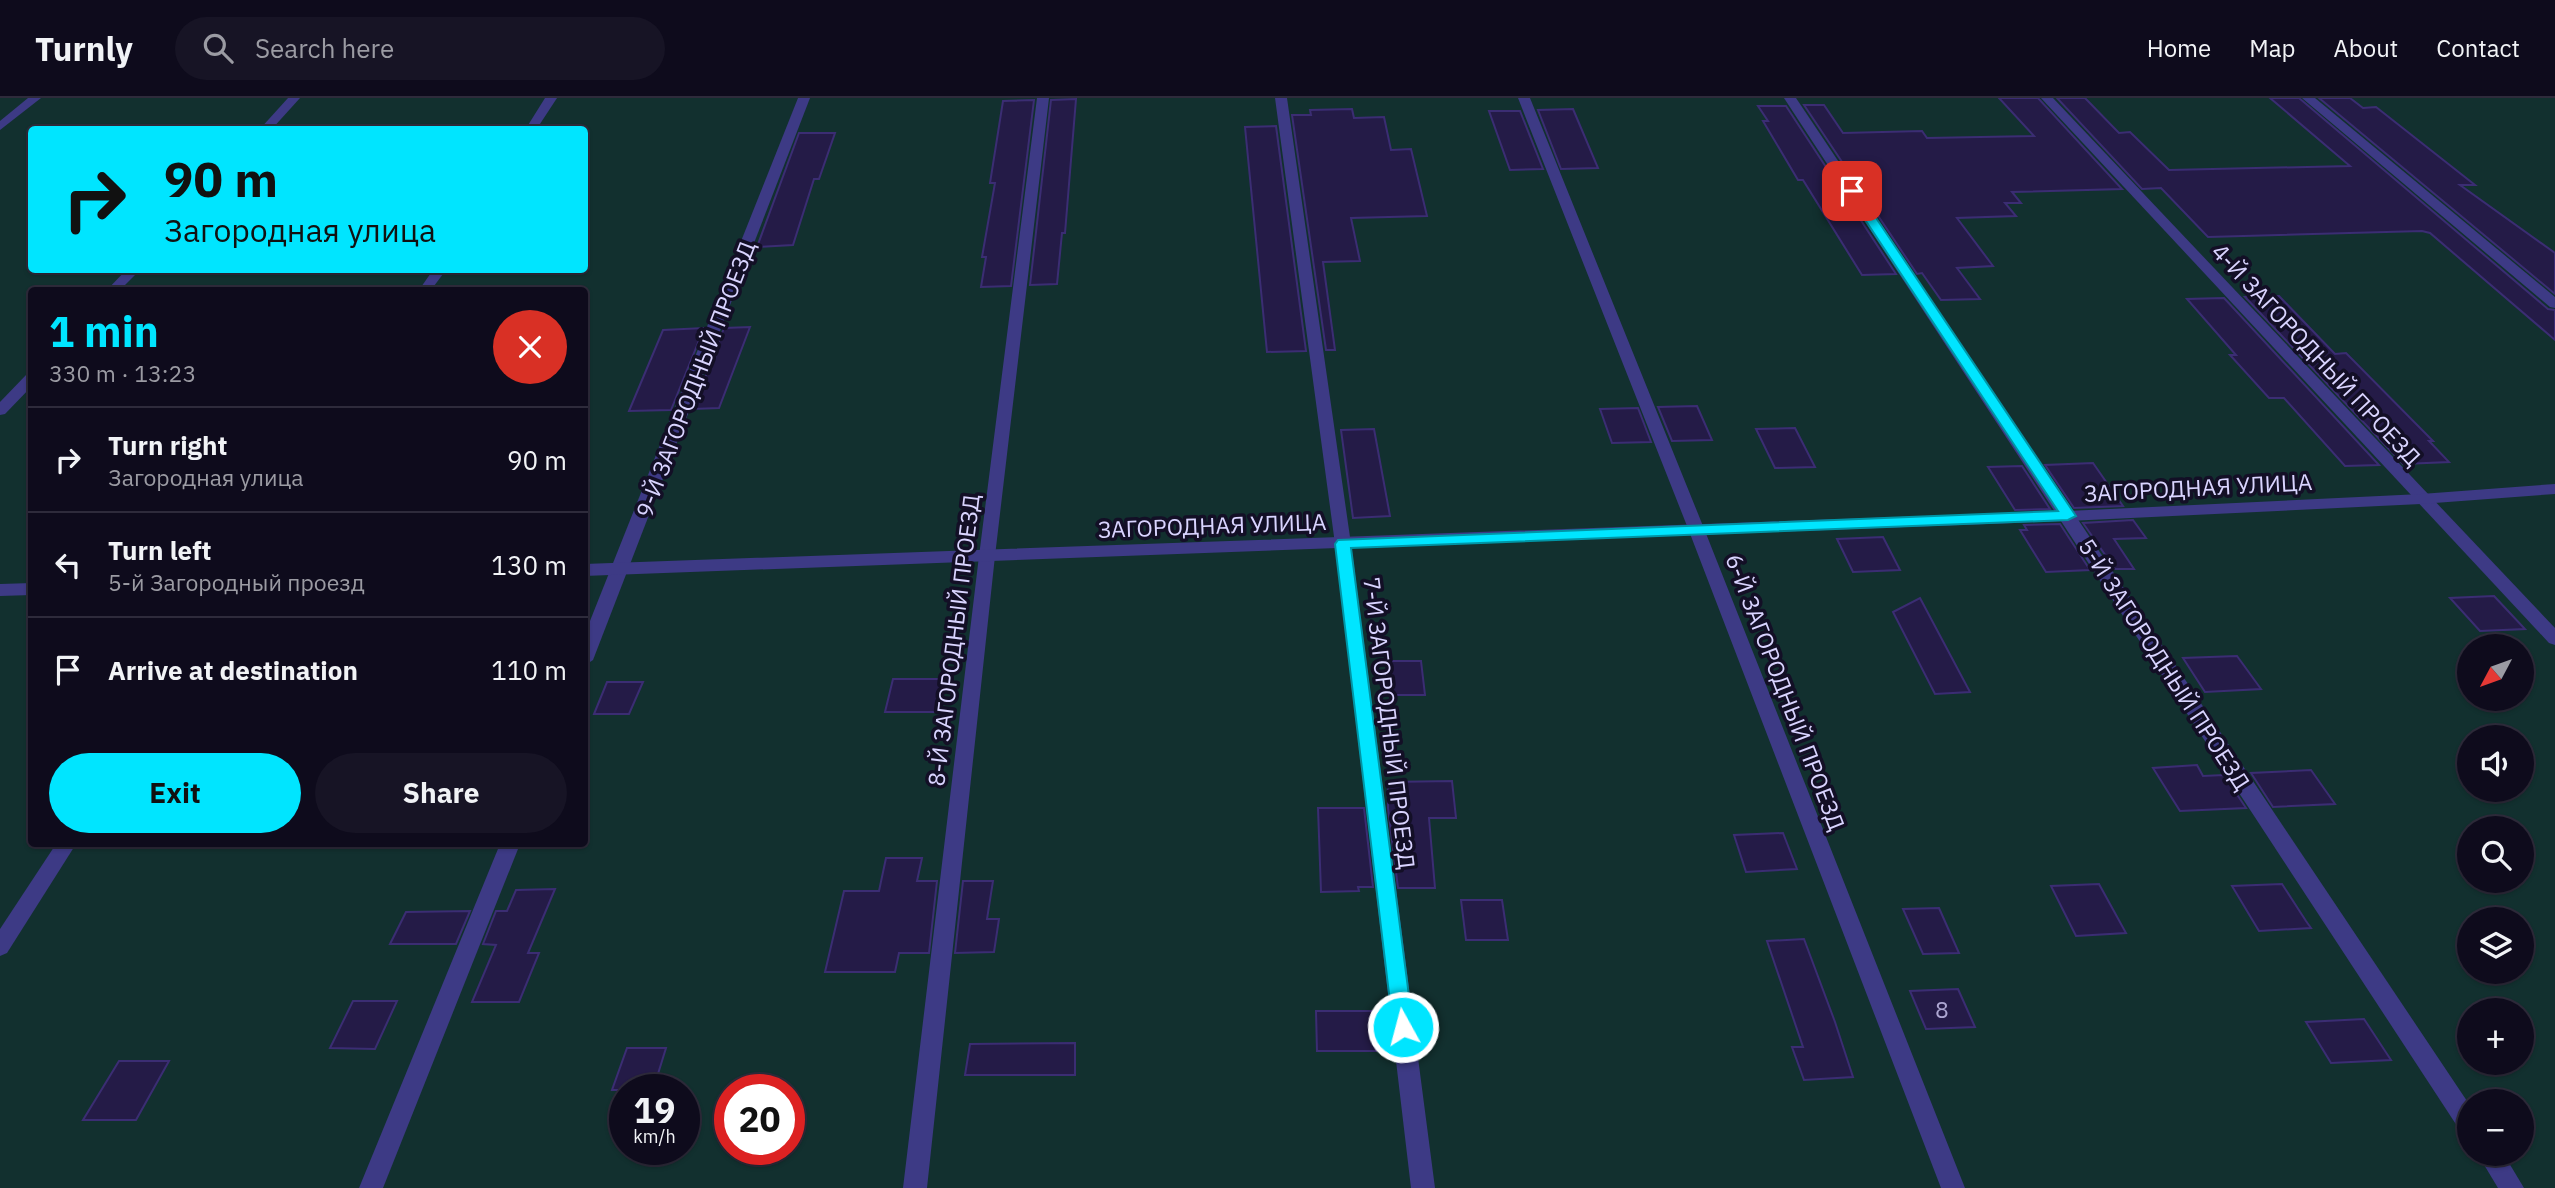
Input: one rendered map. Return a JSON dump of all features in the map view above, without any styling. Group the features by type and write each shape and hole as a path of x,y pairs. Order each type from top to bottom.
{"street":[{"path":"0,127 35,98"},
{"path":"268,126 294,98"},
{"path":"533,126 551,98"},
{"name":"9-Й ЗАГОРОДНЫЙ ПРОЕЗД","path":"588,650 804,98"},
{"name":"8-Й ЗАГОРОДНЫЙ ПРОЕЗД","path":"915,1188 987,556 1043,98"},
{"name":"7-Й ЗАГОРОДНЫЙ ПРОЕЗД","path":"1280,98 1343,544 1423,1188"},
{"name":"6-Й ЗАГОРОДНЫЙ ПРОЕЗД","path":"1524,98 1697,531 1953,1188"},
{"name":"5-Й ЗАГОРОДНЫЙ ПРОЕЗД","path":"1790,98 2457,1106"},
{"name":"4-Й ЗАГОРОДНЫЙ ПРОЕЗД","path":"2047,98 2555,639"},
{"path":"2308,98 2555,304"},
{"path":"116,287 130,273"},
{"path":"0,411 28,381"},
{"name":"ЗАГОРОДНАЯ УЛИЦА","path":"588,570 2068,516 2421,499 2555,489"},
{"path":"0,590 28,589"},
{"path":"0,947 64,847"},
{"path":"371,1188 509,847"},
{"path":"2498,1166 2512,1188"}],"green space":[{"path":"0,98 2555,98 2555,1188 0,1188"}],"building":[{"path":"1999,98 2038,98 2122,189 2012,192 2021,203 2005,203 2016,216 1957,218 1993,266 1957,268 1980,299 1941,300 1922,273 1917,274 1804,105 1824,105 1843,133 1922,131 1927,138 2034,136"},
{"path":"2057,98 2085,98 2119,133 2130,132 2169,170 2350,166 2270,98 2299,98 2548,309 2555,310 2555,340 2430,233 2422,231 2208,237 2161,188 2142,189"},
{"path":"2319,98 2350,98 2363,108 2376,107 2475,185 2460,185 2555,253 2555,294"},
{"path":"1076,99 1065,233 1062,233 1057,284 1030,285 1051,100"},
{"path":"1034,100 1011,286 981,287 986,257 982,257 995,183 990,183 1003,101"},
{"path":"1758,106 1786,106 1896,274 1862,275 1803,180 1798,180 1763,121 1768,121"},
{"path":"1352,109 1354,118 1384,117 1391,150 1411,149 1427,216 1351,218 1360,261 1323,262 1335,350 1326,350 1292,115 1311,115 1310,110"},
{"path":"1573,109 1598,168 1561,169 1538,110"},
{"path":"1489,111 1520,111 1543,169 1510,170"},
{"path":"1276,126 1306,351 1267,352 1245,127"},
{"path":"799,133 835,133 819,179 814,179 793,245 757,247"},
{"path":"2279,296 2335,354 2346,353 2433,441 2429,441 2449,462 2403,464 2245,297"},
{"path":"2224,298 2379,465 2345,466 2284,398 2269,398 2230,355 2236,355 2187,299"},
{"path":"750,327 719,408 693,409 724,328"},
{"path":"704,328 671,410 629,411 663,330"},
{"path":"1697,406 1712,440 1672,441 1658,407"},
{"path":"1638,408 1651,442 1612,443 1600,409"},
{"path":"1795,428 1815,467 1775,468 1756,429"},
{"path":"1374,429 1390,516 1353,518 1341,430"},
{"path":"2093,463 2123,506 2074,508 2045,465"},
{"path":"2022,466 2050,509 2015,510 1988,467"},
{"path":"2133,520 2146,538 2114,539 2134,569 2115,569 2083,523"},
{"path":"2060,524 2090,570 2046,572 2020,530 2027,530 2024,525"},
{"path":"1883,537 1900,570 1853,572 1837,539"},
{"path":"2494,596 2525,629 2480,631 2450,598"},
{"path":"1920,598 1970,692 1935,694 1893,612"},
{"path":"2237,656 2261,689 2205,692 2183,658"},
{"path":"1386,661 1421,661 1425,695 1389,695"},
{"path":"893,679 945,679 937,712 885,712"},
{"path":"607,682 643,682 629,714 594,714"},
{"path":"2197,765 2203,776 2224,775 2246,808 2180,811 2153,768"},
{"path":"2311,770 2335,804 2273,807 2251,773"},
{"path":"1452,781 1456,818 1429,818 1435,888 1398,888 1388,808 1388,782"},
{"path":"1318,808 1364,808 1373,887 1358,887 1359,891 1321,892"},
{"path":"1783,833 1797,869 1746,872 1734,835"},
{"path":"886,858 922,858 917,881 937,881 929,953 899,953 895,972 825,972 844,891 879,891"},
{"path":"963,881 993,881 987,919 999,919 994,952 955,953"},
{"path":"2099,884 2126,933 2076,936 2051,886"},
{"path":"2282,884 2311,928 2259,931 2232,886"},
{"path":"555,889 528,953 539,953 519,1002 472,1002 496,945 483,944 496,911 507,911 516,890"},
{"path":"1461,900 1502,900 1508,940 1466,940"},
{"path":"1939,908 1959,953 1923,954 1903,909"},
{"path":"470,911 456,944 390,944 406,912"},
{"path":"1804,939 1853,1077 1804,1080 1792,1047 1803,1047 1767,941"},
{"path":"1958,989 1975,1027 1926,1029 1910,991"},
{"path":"353,1001 397,1001 375,1049 330,1048"},
{"path":"1316,1011 1374,1011 1376,1051 1317,1051"},
{"path":"2364,1019 2391,1060 2331,1063 2306,1022"},
{"path":"1075,1043 1075,1075 965,1075 970,1044"},
{"path":"627,1048 666,1048 658,1074 618,1074"},
{"path":"119,1061 169,1061 136,1120 83,1120"}],"route":[{"path":"1403,1027 1343,544 2068,516 1852,191"}]}
